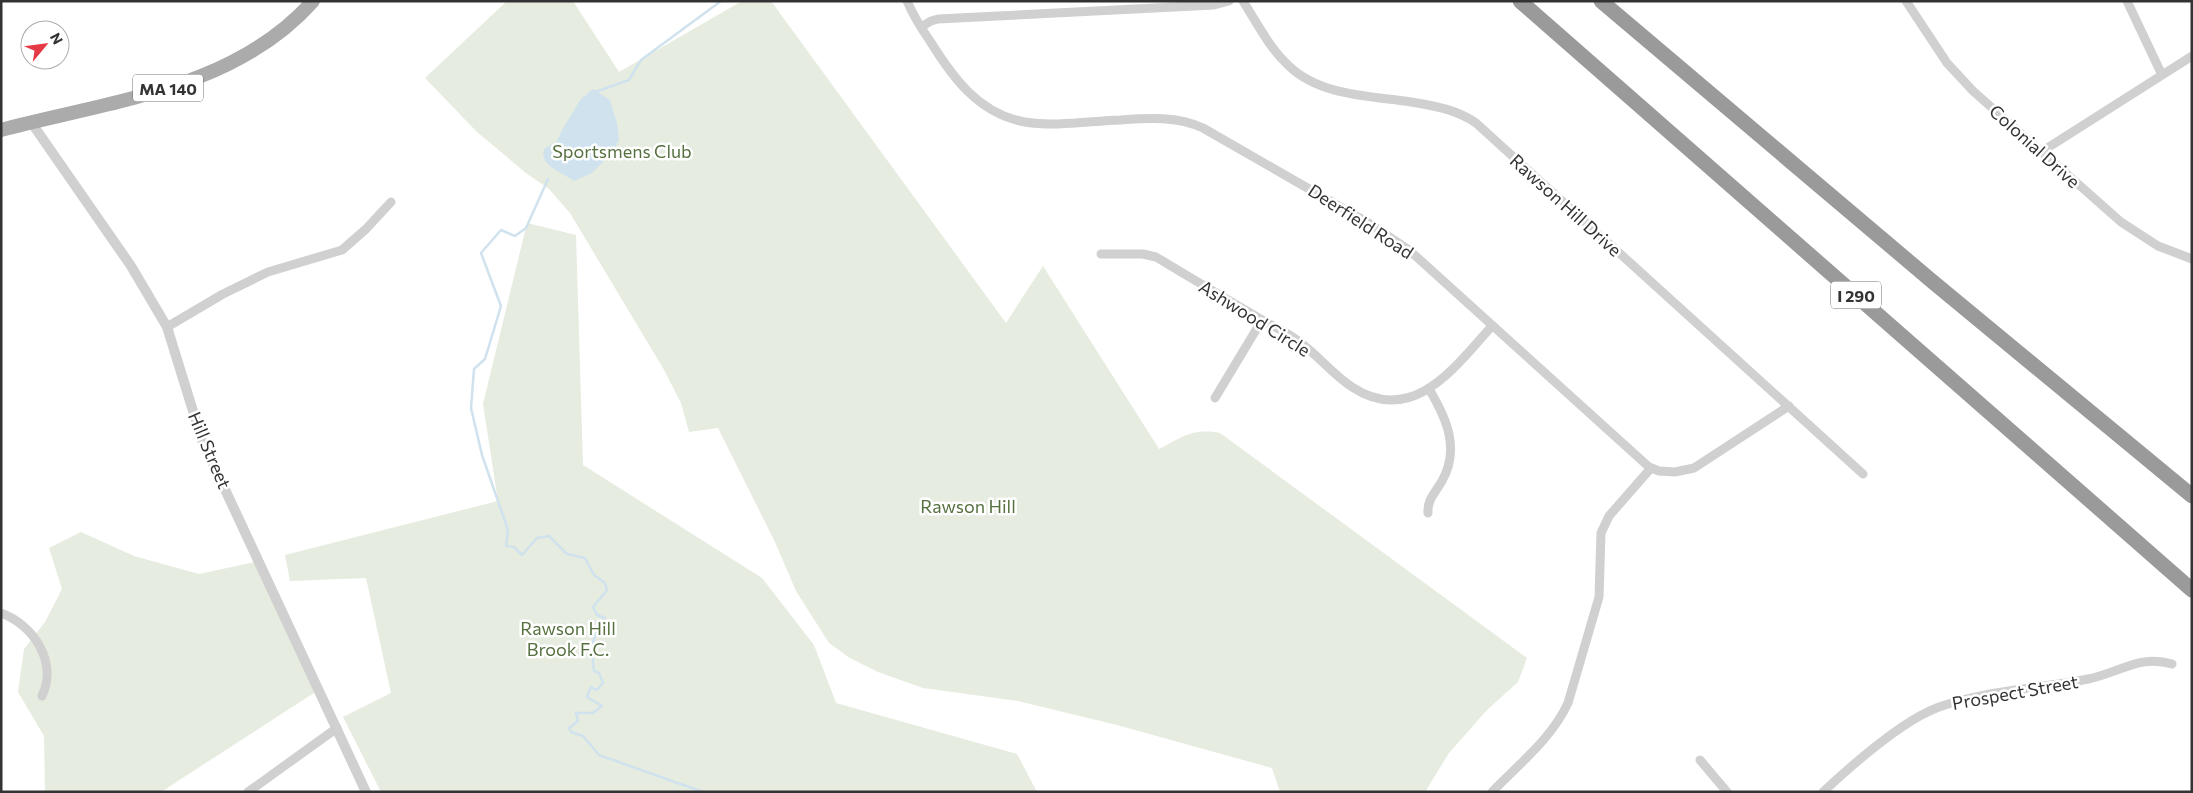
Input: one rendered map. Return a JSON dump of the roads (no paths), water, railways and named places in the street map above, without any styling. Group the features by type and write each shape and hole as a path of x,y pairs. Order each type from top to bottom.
{"highway":[{"name":"I 290","path":"1520,1 2192,590"},
{"path":"1601,1 1933,282 2192,496"}],"main road":[{"name":"MA 140","path":"1,130 165,89 210,73 262,45 296,18 313,1"}],"street":[{"name":"Deerfield Road","path":"907,1 947,68 970,94 991,109 1019,120 1050,123 1156,118 1182,120 1203,128 1304,184 1386,233 1422,260 1597,422 1652,468"},
{"path":"921,27 930,20 938,18 1214,5 1229,1"},
{"name":"Rawson Hill Drive","path":"1243,1 1282,59 1296,73 1313,83 1341,91 1443,108 1476,123 1863,474"},
{"name":"Colonial Drive","path":"1906,1 1959,78 2041,152 2099,204 2134,231 2158,246 2192,259"},
{"path":"2127,1 2162,75"},
{"path":"2041,152 2192,56"},
{"name":"Hill Street","path":"31,122 133,269 167,327 202,440 366,792"},
{"path":"167,327 223,294 268,272 342,250 366,229 391,202"},
{"name":"Ashwood Circle","path":"1101,254 1143,254 1156,257 1296,339 1351,386 1379,400 1396,400 1429,390 1453,369 1492,326"},
{"path":"1215,398 1262,320"},
{"path":"1428,513 1429,502 1448,466 1451,444 1447,422 1429,390"},
{"path":"1492,792 1553,730 1562,718 1574,684 1599,597 1600,550 1603,526 1614,510 1652,468 1662,472 1675,472 1694,468 1789,406"},
{"path":"1,613 20,622 40,646 49,677 42,696"},
{"name":"Prospect Street","path":"1823,792 1909,722 1939,707 1973,698 2090,679 2143,661 2158,660 2172,664"},
{"path":"248,792 337,728"},
{"path":"1700,760 1727,792"}],"water":[{"path":"593,89 610,100 617,123 619,140 612,153 592,173 574,181 548,164 543,155 544,149 557,141 581,99"}],"waterway":[{"path":"595,92 629,80 641,60 721,1"},
{"path":"548,179 526,228 515,236 501,230 481,253 501,306 485,359 474,369 471,408 482,455 508,530 506,546 514,547 522,555 537,538 549,536 567,554 585,558 594,575 605,583 607,590 593,607 597,615 605,618 597,631 592,649 594,671 599,673 603,683 597,690 591,687 587,697 602,706 593,713 576,713 578,721 569,728 571,732 583,736 599,755 703,792"}],"park label":[{"name":"Sportsmens Club","path":"622,151"},
{"name":"Rawson Hill","path":"968,506"},
{"name":"Rawson Hill Brook F.C.","path":"568,638"}]}
